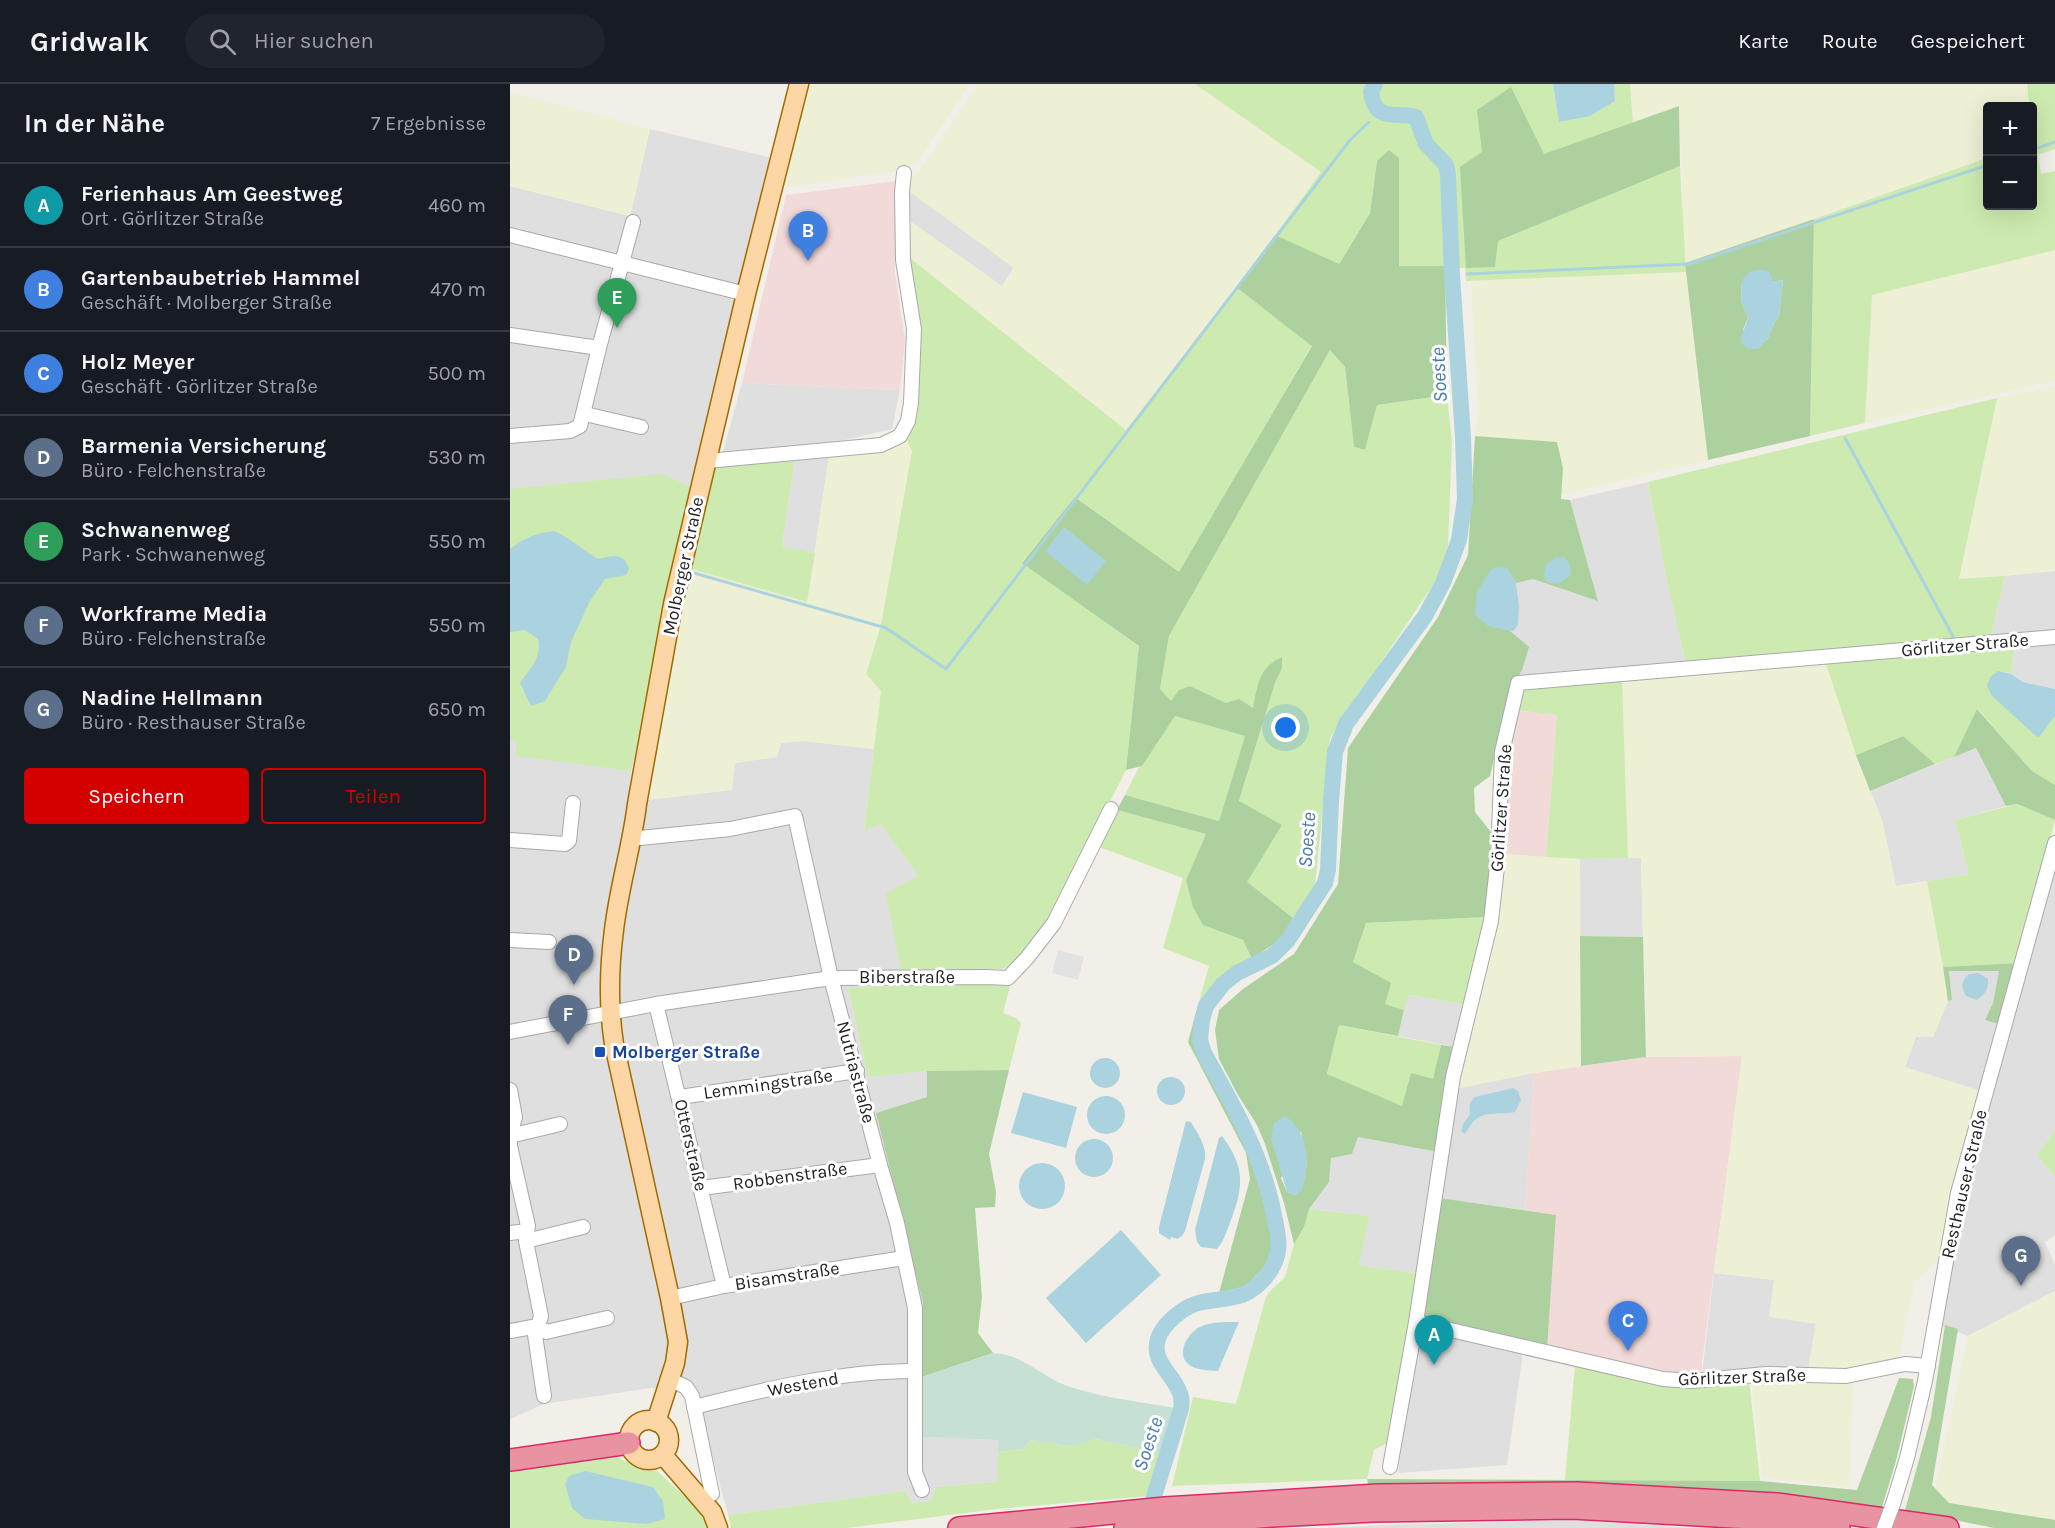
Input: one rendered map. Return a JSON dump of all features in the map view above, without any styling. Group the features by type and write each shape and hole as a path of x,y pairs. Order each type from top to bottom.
{"highway":[{"path":"510,1461 629,1443"},
{"path":"959,1528 1131,1524 1165,1516 1378,1495 1577,1493 1777,1504 1948,1528"},
{"path":"1165,1516 1273,1516 1373,1511 1572,1508 1751,1518 1839,1528"}],"main road":[{"name":"Molberger Straße","path":"656,1422 671,1380 678,1342 617,1061 610,1014 609,984 614,929 633,837 673,604 746,294 799,84"},
{"path":"646,1420 656,1422 664,1427 669,1439 668,1446 663,1455 655,1460 642,1459 632,1451 629,1443 631,1432 635,1426 646,1420"},
{"path":"663,1455 712,1512 718,1528"}],"street":[{"path":"707,461 881,445 900,436 908,421 911,403 914,329 903,260 904,173"},
{"path":"510,436 570,431 580,426 585,414 599,348 633,222"},
{"path":"510,235 746,294"},
{"path":"510,335 599,348"},
{"path":"585,414 641,427"},
{"name":"Görlitzer Straße","path":"1390,1467 1416,1322 1453,1077 1491,921 1498,858 1502,752 1518,683 2055,637"},
{"path":"510,840 565,844 569,841 573,803"},
{"name":"Biberstraße","path":"510,1032 656,1004 831,978 1008,978 1054,923 1111,810"},
{"name":"Nutriastraße","path":"633,837 730,829 795,816 831,978 897,1223 915,1308 915,1472 922,1490"},
{"name":"Resthauser Straße","path":"1884,1528 1906,1458 1929,1366 1958,1193 2055,843"},
{"path":"510,940 549,942"},
{"name":"Otterstraße","path":"656,1004 724,1286"},
{"name":"Lemmingstraße","path":"680,1097 857,1071"},
{"path":"510,1090 515,1118 511,1130 510,1146 528,1226 526,1236 541,1316 536,1327 544,1396"},
{"path":"511,1130 560,1124"},
{"name":"Robbenstraße","path":"701,1188 880,1165"},
{"path":"510,1233 526,1236 583,1227"},
{"name":"Bisamstraße","path":"670,1298 724,1286 904,1258"},
{"path":"510,1331 536,1327 546,1332 607,1318"},
{"name":"Görlitzer Straße","path":"1416,1322 1663,1379 1693,1381 1766,1374 1846,1376 1905,1364 1929,1366"},
{"name":"Westend","path":"694,1407 778,1387 870,1372 914,1371"},
{"path":"671,1380 686,1387 692,1396 712,1494"}],"shaded area":[{"path":"650,129 773,158 694,489 631,771 630,801 735,763 777,757 781,743 804,741 874,749 864,831 881,824 919,877 887,894 904,986 848,988 868,1076 927,1071 927,1097 876,1113 923,1303 922,1437 999,1440 998,1482 936,1487 932,1501 912,1503 905,1491 728,1515 695,1390 651,1388 544,1404 510,1419 510,186 630,216"},
{"path":"896,181 895,273 905,340 900,390 742,383 786,195"},
{"path":"909,191 1014,267 1002,286 907,219"},
{"path":"742,383 900,390 892,429 832,443 722,455"},
{"path":"829,455 815,553 782,547 795,458"},
{"path":"1648,482 1686,665 1526,678 1520,675 1522,670 1510,631 1513,631 1519,606 1516,583 1533,579 1598,600 1570,500"},
{"path":"2055,571 2055,689 2023,682 2011,674 2017,635 1990,640 2005,576"},
{"path":"1515,710 1557,715 1546,857 1502,854 1507,751"},
{"path":"1976,748 2006,806 1955,820 1969,874 1896,886 1882,820 1870,791"},
{"path":"1641,858 1643,937 1580,936 1580,859"},
{"path":"2055,872 2055,1130 2037,1155 2055,1177 2055,1235 2045,1242 2055,1265 2055,1291 1968,1336 1929,1321 1952,1193 1905,1067 1916,1037 1933,1037 1948,1001 1952,1000 1949,971 2000,971 1993,1003 1985,1020 2027,963"},
{"path":"1058,950 1084,957 1078,980 1052,973"},
{"path":"1408,995 1465,1005 1455,1047 1398,1036"},
{"path":"1742,1056 1702,1374 1666,1376 1547,1350 1556,1215 1525,1210 1534,1073 1646,1057"},
{"path":"1534,1073 1525,1210 1440,1198 1455,1089"},
{"path":"1358,1137 1438,1152 1419,1274 1359,1265 1368,1216 1309,1209 1329,1182 1331,1158"},
{"path":"1714,1273 1775,1280 1816,1324 1808,1371 1702,1374"},
{"path":"1419,1327 1523,1352 1507,1465 1398,1473"},
{"path":"1573,1520 1688,1528 1320,1528 1382,1525"}],"green space":[{"path":"809,84 970,84 915,165 908,169 783,188"},
{"path":"978,84 1195,84 1322,172 1127,430 910,258 907,219 1002,286 1014,268 909,191 907,182 914,177 937,146"},
{"path":"1195,84 1553,84 1559,122 1615,101 1614,84 1630,84 1633,123 1544,155 1537,142 1498,241 1680,166 1686,272 1466,281 1465,268 1399,266 1399,158 1377,161 1370,213 1338,265 1275,235 1321,172"},
{"path":"1630,84 2027,84 2029,102 1983,102 1983,159 1685,263 1679,106 1633,123"},
{"path":"2027,84 2055,84 2055,149 2038,155 2041,174 2055,171 2055,250 1872,295 1865,423 1810,436 1814,219 1983,159 1983,210 2037,210 2037,102 2029,102"},
{"path":"1511,87 1544,154 1679,106 1680,166 1498,241 1495,267 1466,268 1460,167 1482,152 1477,110"},
{"path":"510,92 650,129 630,216 510,186"},
{"path":"1389,150 1399,158 1399,266 1445,266 1447,395 1377,405 1365,450 1354,447 1345,367 1330,350 1169,636 1160,689 1171,701 1179,690 1190,686 1226,703 1239,699 1253,708 1260,678 1268,666 1282,657 1282,668 1275,683 1239,801 1282,825 1247,882 1293,918 1282,938 1252,959 1243,940 1203,925 1193,907 1186,880 1206,834 1117,810 1125,795 1219,821 1245,736 1175,716 1142,766 1126,770 1139,646 1022,563 1075,497 1179,572 1312,346 1236,287 1275,235 1339,264 1370,213 1377,161"},
{"path":"1814,219 1810,436 1708,460 1685,263","holes":["1742,280 1773,282 1783,280 1779,316 1767,340 1743,330 1748,317 1741,301"]},
{"path":"2055,250 2055,381 1865,423 1871,295"},
{"path":"910,258 1126,430 1236,287 1312,345 1179,573 1076,497 1022,562 1139,646 1126,770 1049,922 1023,954 1010,966 1001,969 901,972 886,893 918,876 881,824 864,831 881,691 866,674 881,625 912,451 905,437 917,405 921,333"},
{"path":"1686,272 1708,460 1561,495 1563,468 1557,442 1475,436 1478,407 1471,281"},
{"path":"1330,350 1345,367 1354,447 1365,450 1377,405 1447,395 1452,442 1448,546 1437,579 1330,738 1315,886 1293,918 1247,883 1239,802 1281,668 1257,686 1253,708 1226,703 1190,686 1171,702 1160,689 1169,636"},
{"path":"2055,386 2055,571 1959,580 1997,398"},
{"path":"1997,398 1959,579 2005,576 1990,640 1686,665 1648,482"},
{"path":"1475,436 1557,442 1563,468 1561,499 1570,500 1598,601 1533,579 1516,583 1507,569 1499,628 1510,631 1529,647 1522,670 1510,692 1490,776 1474,788 1475,812 1491,832 1486,917 1366,923 1353,962 1391,983 1385,1004 1404,1010 1398,1036 1339,1025 1327,1074 1402,1106 1411,1073 1433,1079 1441,1045 1455,1047 1438,1152 1358,1137 1352,1154 1331,1158 1329,1182 1309,1209 1304,1227 1294,1244 1284,1203 1265,1144 1257,1125 1219,1059 1215,1030 1219,1010 1243,989 1294,954 1338,884 1348,748 1438,617 1468,555","holes":["1301,1131 1306,1171 1296,1195 1287,1192 1281,1178"]},
{"path":"905,437 912,451 881,625 866,673 881,691 874,749 804,741 781,743 777,757 735,763 732,790 640,801 688,568 807,601 829,455"},
{"path":"795,458 782,546 815,553 807,602 688,568 712,468"},
{"path":"663,474 694,489 631,771 516,756 516,741 510,739 510,489"},
{"path":"2015,646 2011,674 2004,672 2040,736 2055,716 2055,785 2032,771 1978,709 1954,757 1935,764 1903,736 1856,755 1825,661"},
{"path":"1825,661 1856,755 1882,820 1896,886 1927,881 1948,1001 1933,1037 1915,1037 1905,1067 1978,1090 1952,1193 1941,1256 1915,1282 1898,1361 1862,1370 1808,1371 1816,1324 1769,1317 1774,1280 1714,1273 1742,1056 1646,1057 1641,858 1628,858 1622,679"},
{"path":"1622,679 1628,858 1546,857 1557,715 1515,710 1519,688"},
{"path":"1977,709 2032,771 2055,785 2055,820 2017,804 2006,806 1976,748 1954,757"},
{"path":"1175,716 1245,736 1219,821 1125,795 1139,767 1142,766"},
{"path":"1903,736 1935,764 1870,791 1856,755"},
{"path":"2017,804 2055,820 2017,963 1943,967 1927,881 1969,874 1955,820"},
{"path":"1117,810 1206,834 1186,880 1204,925 1243,940 1252,959 1220,981 1201,1006 1198,1005 1209,966 1163,948 1183,878 1099,847"},
{"path":"1502,854 1580,859 1581,1066 1455,1089"},
{"path":"1486,917 1465,1005 1409,995 1404,1010 1385,1004 1353,962 1366,923"},
{"path":"1580,936 1643,937 1646,1057 1581,1066"},
{"path":"2017,963 1999,1024 1985,1020 1993,1003 1999,971 1949,971 1952,1000 1948,1001 1943,967"},
{"path":"1006,981 1011,983 1003,1013 1016,1018 1021,1023 1009,1070 927,1071 868,1077 848,988"},
{"path":"1198,1005 1201,1006 1198,1044 1252,1153 1266,1189 1274,1245 1265,1266 1246,1286 1219,1293 1250,1179 1246,1153 1188,1042"},
{"path":"1339,1025 1441,1045 1434,1079 1402,1106 1327,1075"},
{"path":"1009,1070 989,1154 996,1192 995,1207 975,1208 982,1297 978,1333 993,1353 922,1377 923,1303 876,1113 927,1097 927,1071"},
{"path":"2055,1130 2055,1177 2037,1155"},
{"path":"1440,1198 1556,1215 1547,1350 1422,1318"},
{"path":"1309,1209 1369,1216 1359,1265 1419,1274 1391,1441 1374,1450 1367,1479 1172,1486 1193,1397 1236,1404 1265,1300 1268,1293 1285,1277 1294,1244 1304,1227"},
{"path":"2055,1291 2055,1520 1948,1503 1935,1489 1968,1336"},
{"path":"1945,1325 1958,1329 1932,1485 1949,1503 2055,1520 2055,1528 1994,1528 1905,1510 1931,1417"},
{"path":"993,1353 1014,1357 1056,1381 1091,1393 1175,1408 1159,1453 1096,1439 1073,1446 1031,1440 1023,1449 998,1452 998,1440 922,1437 922,1377"},
{"path":"1575,1365 1664,1384 1749,1379 1760,1481 1565,1480"},
{"path":"1899,1378 1913,1379 1914,1386 1882,1507 1777,1499 1369,1488 1367,1479 1760,1481 1857,1490"},
{"path":"1753,1379 1853,1380 1850,1487 1763,1478 1753,1400"},
{"path":"1096,1439 1159,1453 1148,1496 997,1509 847,1528 731,1528 728,1515 905,1491 912,1503 931,1501 936,1487 997,1482 998,1452 1023,1449 1031,1440 1072,1446"},
{"path":"614,1456 644,1470 657,1471 698,1509 708,1528 510,1528 510,1472"}],"water":[{"path":"1553,84 1614,84 1615,101 1590,116 1559,122"},
{"path":"1761,269 1770,272 1773,282 1783,280 1779,316 1767,340 1758,349 1748,349 1740,342 1748,317 1741,302 1742,280 1750,272"},
{"path":"1064,527 1106,561 1087,585 1045,551"},
{"path":"554,531 598,559 621,557 629,569 626,575 605,579 590,601 571,642 566,667 545,701 531,706 520,683 537,657 539,646 538,639 525,630 510,632 510,549 530,537"},
{"path":"1557,557 1564,557 1568,561 1570,576 1558,584 1546,582 1544,575 1546,564"},
{"path":"1507,568 1516,583 1519,606 1518,625 1513,631 1488,626 1475,615 1477,592 1491,569"},
{"path":"1998,671 2011,674 2023,682 2055,689 2055,716 2040,736 2037,737 1992,696 1987,686 1990,677"},
{"path":"1978,973 1988,979 1988,983 1986,991 1977,1000 1966,996 1962,984 1969,974"},
{"path":"1105,1058 1116,1062 1120,1073 1116,1084 1105,1088 1094,1084 1090,1073 1094,1062"},
{"path":"1171,1077 1181,1081 1185,1091 1181,1101 1171,1105 1161,1101 1157,1091 1161,1081"},
{"path":"1513,1088 1518,1091 1521,1100 1515,1112 1482,1116 1473,1122 1465,1134 1461,1131 1470,1114 1471,1103 1475,1097"},
{"path":"1023,1092 1077,1107 1066,1148 1011,1133"},
{"path":"1106,1096 1119,1102 1125,1115 1119,1128 1106,1134 1093,1128 1087,1115 1093,1102"},
{"path":"1285,1116 1299,1130 1305,1149 1305,1180 1302,1190 1296,1195 1287,1192 1271,1138 1274,1123"},
{"path":"1186,1121 1191,1122 1201,1140 1205,1159 1185,1231 1177,1239 1171,1237 1170,1240 1159,1233 1159,1227"},
{"path":"1222,1136 1235,1157 1240,1186 1231,1220 1217,1249 1201,1247 1197,1242 1195,1230 1219,1138"},
{"path":"1094,1139 1107,1145 1113,1158 1107,1171 1094,1177 1081,1171 1075,1158 1081,1145"},
{"path":"1042,1163 1058,1170 1065,1186 1058,1202 1042,1209 1026,1202 1019,1186 1026,1170"},
{"path":"1121,1230 1161,1275 1086,1343 1046,1298"},
{"path":"1239,1322 1218,1371 1195,1368 1185,1360 1183,1348 1185,1343 1198,1328 1213,1323"},
{"path":"585,1471 653,1487 663,1501 665,1519 647,1524 585,1519 572,1508 565,1484 569,1476"}],"waterway":[{"name":"Soeste","path":"1147,1519 1182,1404 1179,1391 1157,1354 1161,1332 1174,1317 1191,1306 1207,1301 1232,1298 1254,1288 1274,1265 1278,1251 1277,1228 1269,1193 1255,1152 1204,1053 1200,1040 1206,1006 1223,984 1237,973 1272,956 1288,940 1325,883 1328,870 1335,752 1346,724 1425,616 1443,583 1459,540 1465,499 1448,175 1446,165 1426,144 1416,117 1388,114 1377,109 1371,92 1375,84"},
{"path":"694,573 886,628 946,669 1350,140 1369,122"},
{"path":"2037,148 2055,142"},
{"path":"1467,274 1689,264 1983,167"},
{"path":"1845,438 1955,640"}],"place":[{"name":"Gartenbaubetrieb Hammel","path":"808,261"},
{"name":"Schwanenweg","path":"617,328"},
{"name":"Barmenia Versicherung","path":"574,985"},
{"name":"Workframe Media","path":"568,1045"},
{"name":"Molberger Straße","path":"600,1052"},
{"name":"Nadine Hellmann","path":"2021,1286"},
{"name":"Holz Meyer","path":"1628,1351"},
{"name":"Ferienhaus Am Geestweg","path":"1434,1365"}]}
